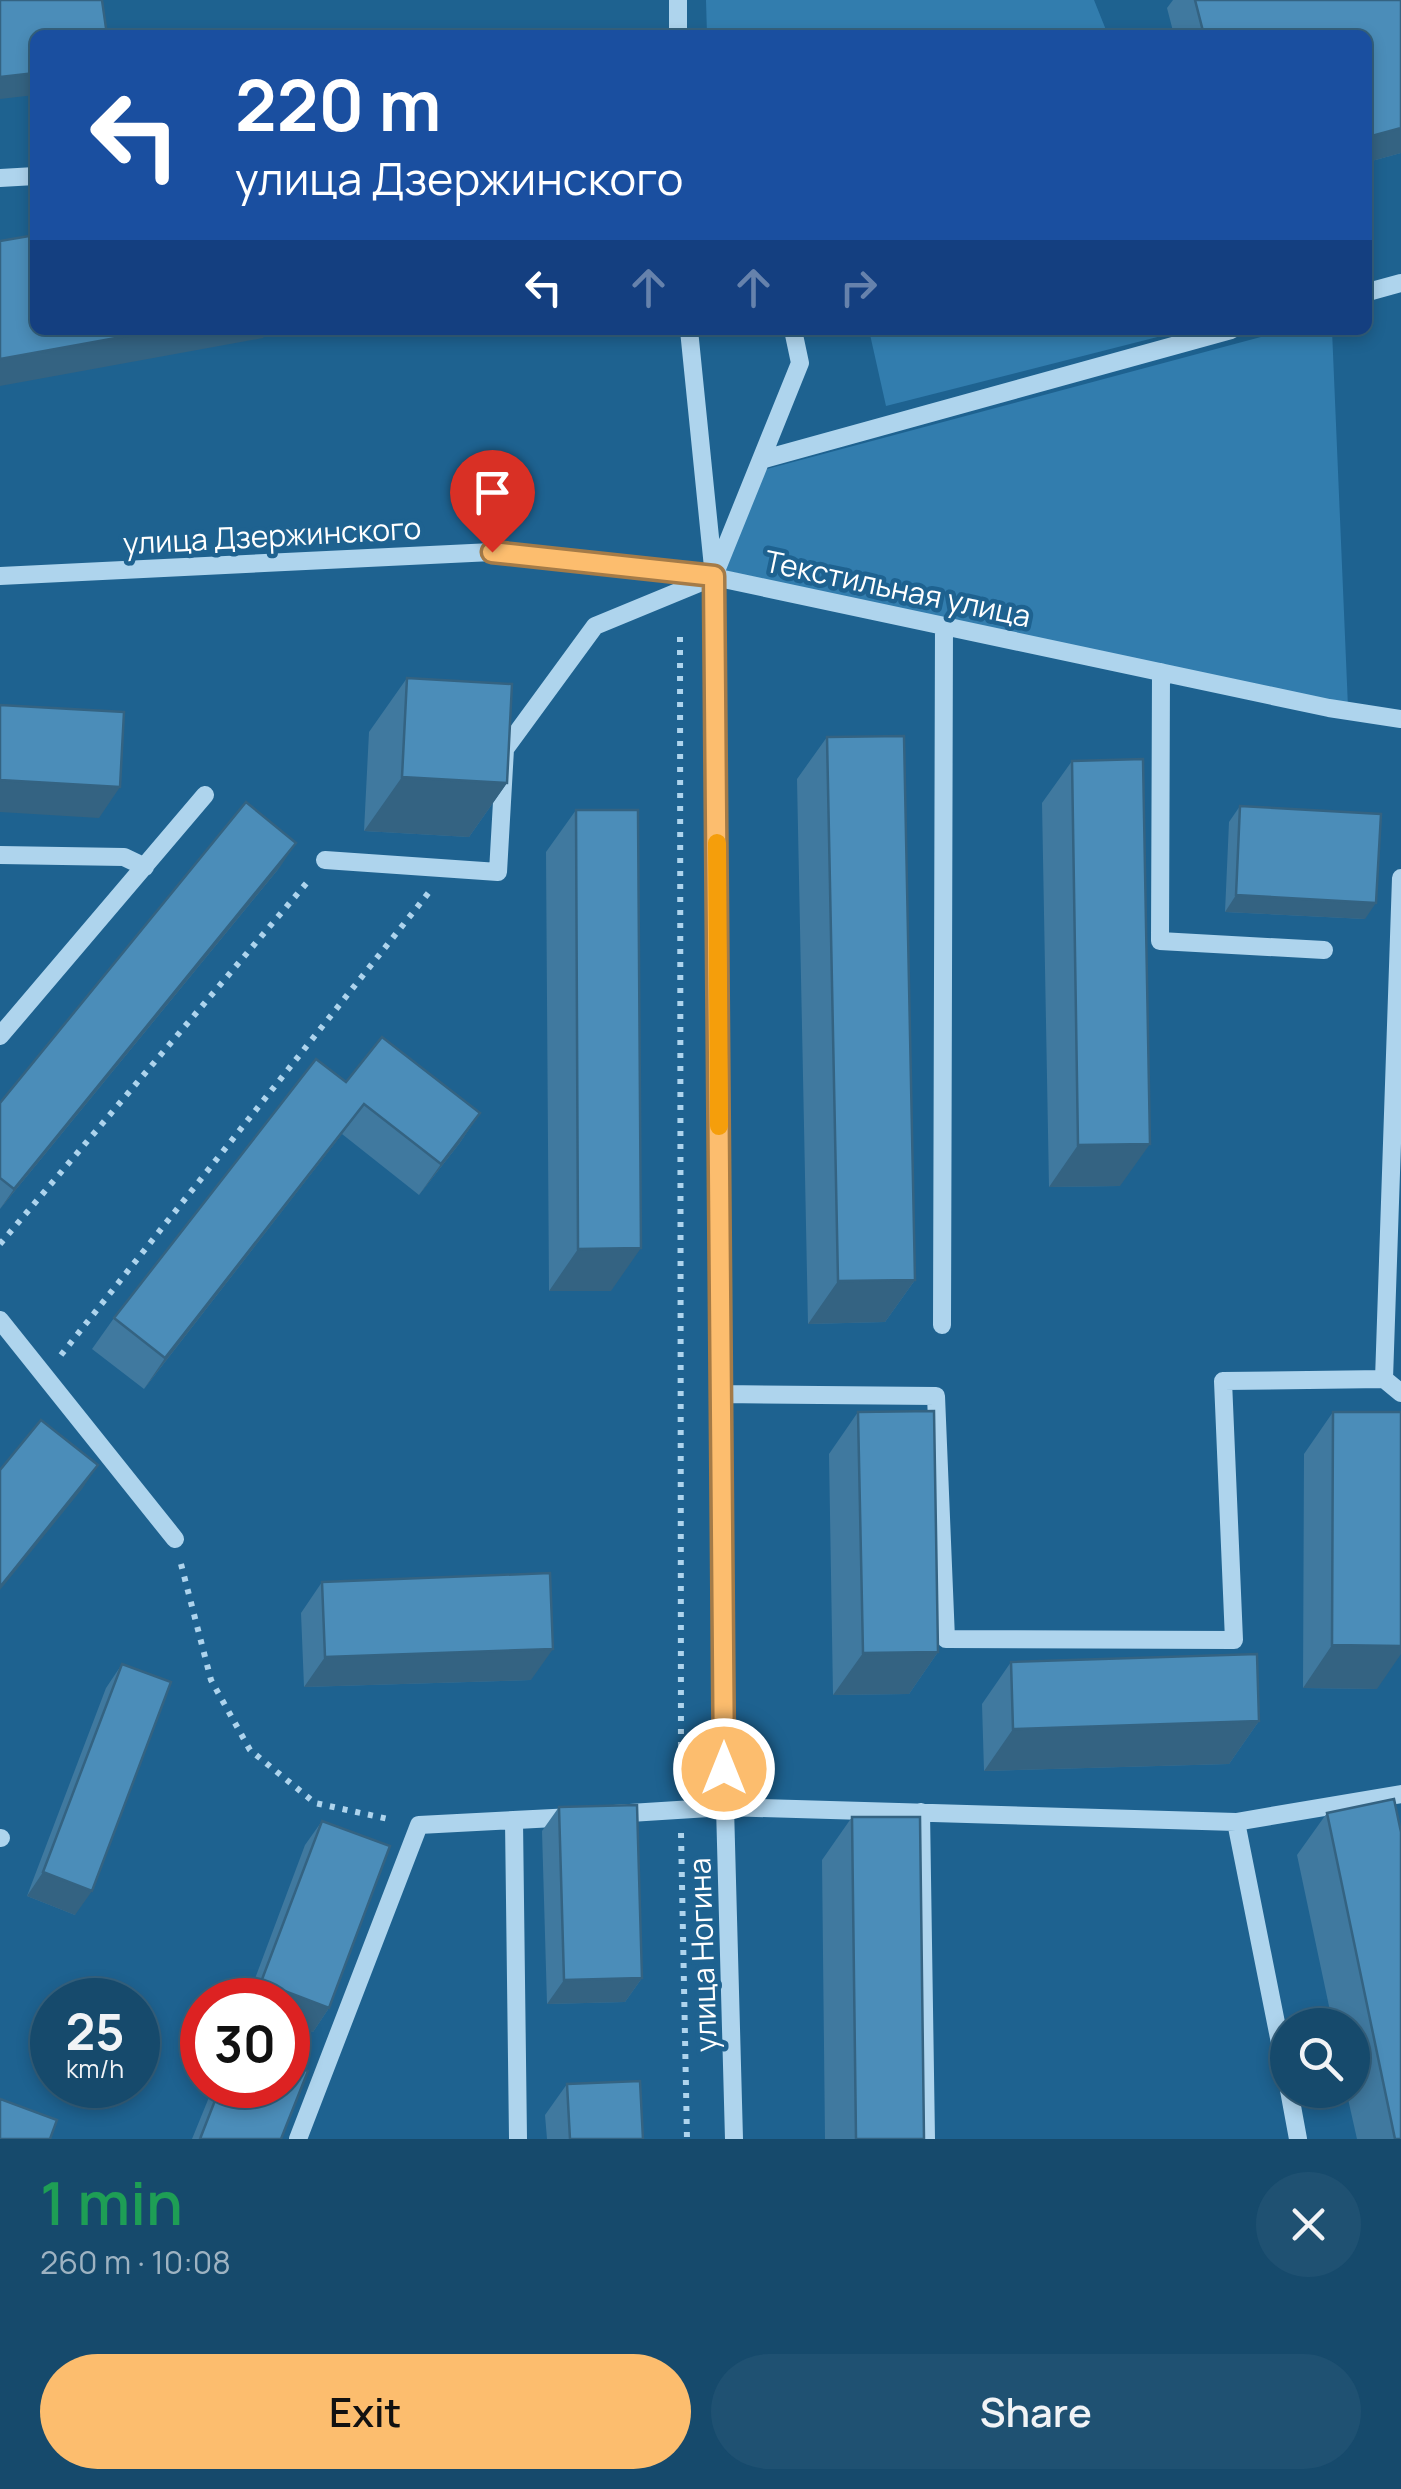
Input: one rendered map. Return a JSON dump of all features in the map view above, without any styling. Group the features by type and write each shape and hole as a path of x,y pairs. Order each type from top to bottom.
{"street":[{"path":"678,0 678,30"},
{"path":"0,178 30,176"},
{"path":"1372,291 1401,283"},
{"name":"улица Ногина","path":"690,335 714,576 725,1806 734,2139"},
{"path":"325,860 498,872 505,749 595,626 714,576 800,362 794,335"},
{"path":"764,459 1212,335"},
{"name":"улица Дзержинского","path":"0,576 492,552 714,576"},
{"name":"Текстильная улица","path":"714,576 1401,719"},
{"path":"942,1325 944,626"},
{"path":"1161,672 1160,940 1324,950"},
{"path":"0,1036 205,795"},
{"path":"0,855 124,857 144,866"},
{"path":"1384,1380 1401,878"},
{"path":"2,1328 175,1539"},
{"path":"722,1394 936,1396 946,1639 1234,1640 1223,1381 1384,1380 1401,1393"},
{"path":"298,2139 420,1825 725,1806 1236,1822 1401,1794"},
{"path":"920,1812 926,2139"},
{"path":"514,1821 518,2139"},
{"path":"1236,1822 1272,2008"},
{"path":"1292,2108 1298,2139"}],"path":[{"path":"680,637 681,1809 687,2139"},
{"path":"0,1244 325,860"},
{"path":"45,1376 448,868"},
{"path":"175,1539 212,1680 250,1750 315,1803 420,1825"}],"shaded area":[{"path":"706,0 1094,0 1106,30 707,30"},
{"path":"870,335 1165,335 886,406"},
{"path":"1268,335 1332,335 1348,707 703,566 767,469"}],"building":[{"path":"0,0 102,0 106,30 30,30 30,74 0,77"},
{"path":"1195,0 1401,0 1401,128 1372,136 1372,30 1203,30"},
{"path":"30,236 30,335 132,335 0,359 0,241"},
{"path":"407,678 512,684 507,783 402,777"},
{"path":"0,705 124,712 120,787 0,780"},
{"path":"904,736 915,1280 838,1281 827,737"},
{"path":"1143,759 1150,1144 1078,1145 1072,761"},
{"path":"246,802 296,843 14,1189 0,1178 0,1103"},
{"path":"1240,806 1381,814 1376,903 1236,895"},
{"path":"576,810 638,810 641,1248 578,1249"},
{"path":"382,1037 480,1113 441,1164 364,1104 165,1358 114,1318 316,1059 346,1082"},
{"path":"934,1411 938,1652 863,1653 858,1412"},
{"path":"1333,1412 1401,1412 1401,1646 1332,1645"},
{"path":"41,1420 98,1465 0,1587 0,1470"},
{"path":"550,1573 553,1649 325,1657 322,1582"},
{"path":"1257,1654 1259,1721 1013,1729 1011,1662"},
{"path":"122,1664 171,1682 92,1891 43,1872"},
{"path":"1394,1799 1401,1832 1401,2139 1395,2139 1327,1813"},
{"path":"637,1805 642,1978 564,1980 559,1807"},
{"path":"852,1817 920,1817 924,2139 856,2139"},
{"path":"322,1821 390,1846 329,2008 310,2001 310,1978 263,1978"},
{"path":"640,2081 643,2139 570,2139 567,2084"},
{"path":"0,2099 57,2120 50,2139 0,2139"},
{"path":"212,2108 293,2108 281,2139 200,2139"}],"slow traffic":[{"path":"717,843 719,1126"}],"route":[{"path":"492,552 714,576 724,1769"}]}
